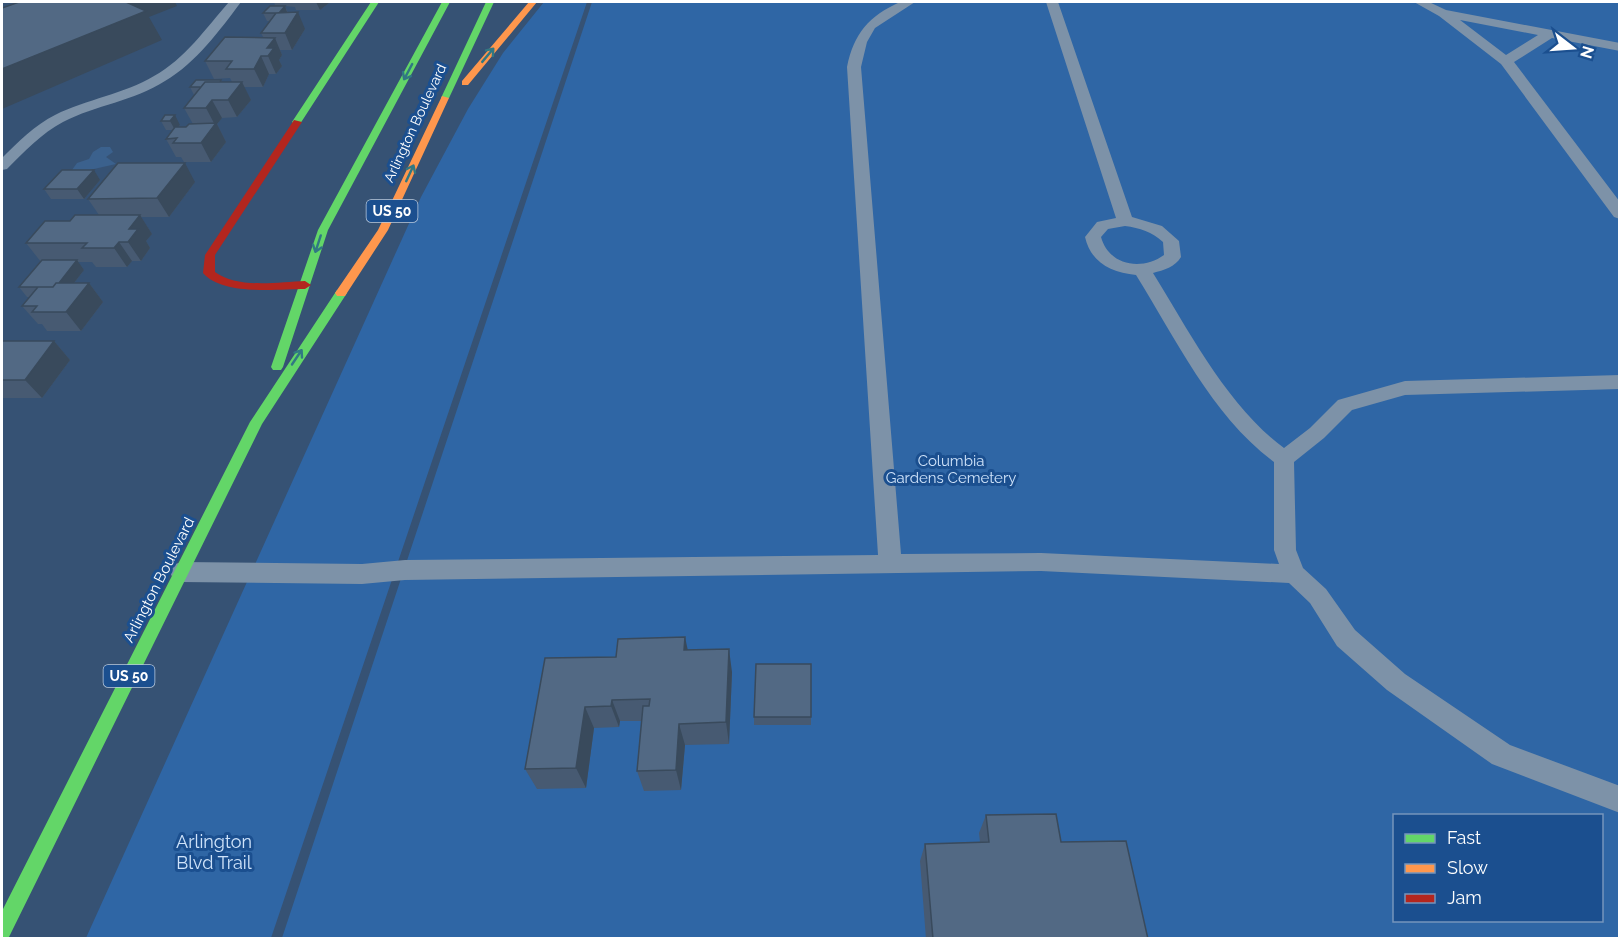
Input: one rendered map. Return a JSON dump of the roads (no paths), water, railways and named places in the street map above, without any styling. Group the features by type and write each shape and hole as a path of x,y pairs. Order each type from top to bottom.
{"main road":[{"path":"305,285 238,284 214,279 209,273 210,255 375,2"},
{"path":"422,45 428,2"},
{"name":"Arlington Boulevard","path":"265,405 323,230 446,2"},
{"name":"Arlington Boulevard","path":"2,930 265,405 382,230 490,2"},
{"path":"437,116 533,2"}],"lane":[{"path":"2,166 30,138 58,119 125,96 159,80 184,61 235,2"},
{"path":"890,564 854,67 858,46 869,25 909,2"},
{"path":"1052,2 1125,221"},
{"path":"1420,2 1443,13 1506,62 1620,214"},
{"path":"1443,13 1620,46"},
{"path":"1506,62 1549,34"},
{"path":"1125,221 1152,226 1172,241 1173,257 1166,264 1142,270 1116,265 1097,252 1093,244 1096,230 1113,222 1125,221"},
{"path":"1142,270 1208,376 1257,439 1284,459"},
{"path":"1284,459 1317,433 1346,405 1405,388 1478,384 1620,382"},
{"path":"1284,459 1285,550 1294,574 1318,596 1346,638 1396,682 1501,755 1620,800"},
{"path":"181,572 362,574 405,570 1041,562 1294,574"}],"park label":[{"name":"Columbia Gardens Cemetery","path":"951,470"},
{"name":"Arlington Blvd Trail","path":"214,852"}]}
